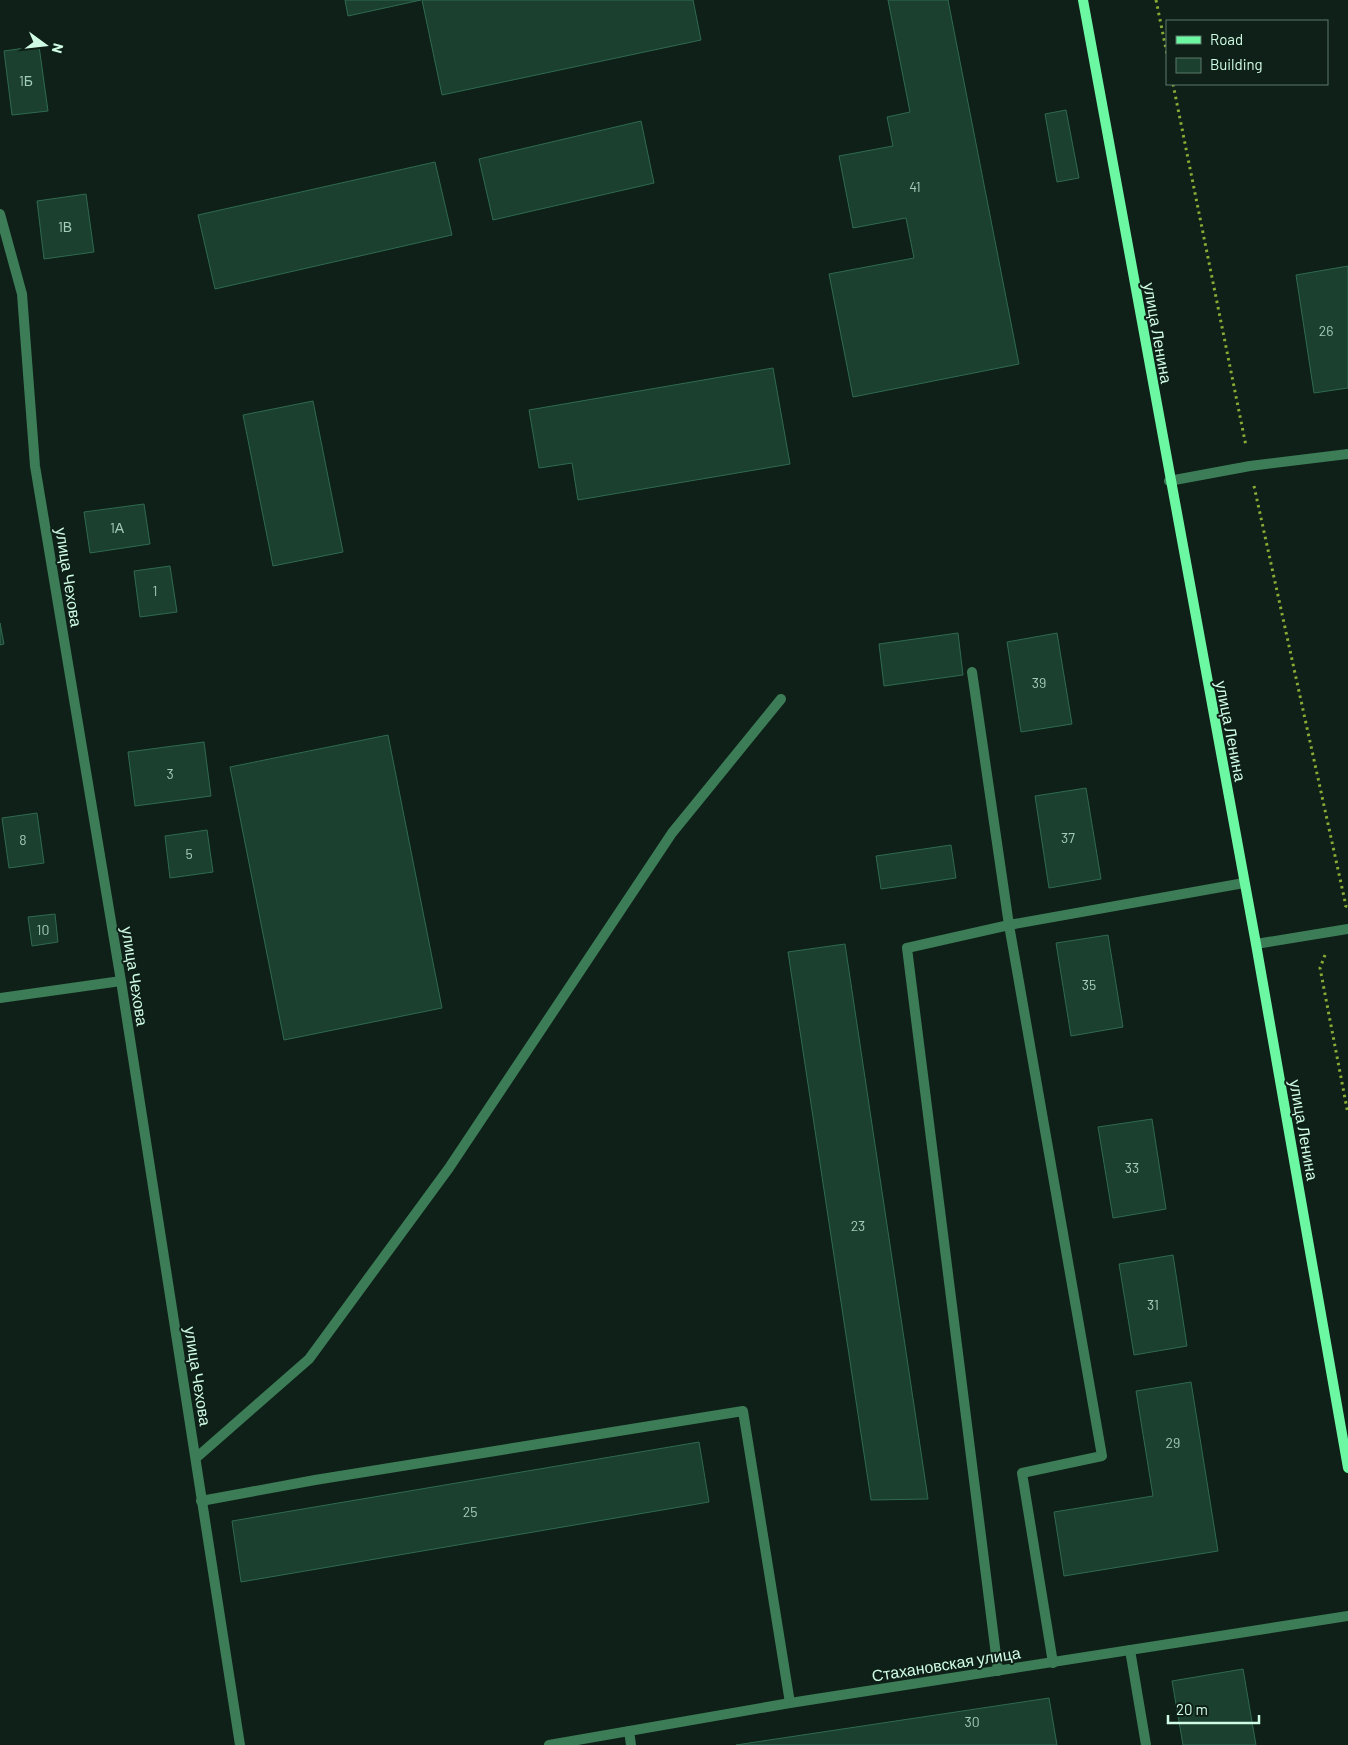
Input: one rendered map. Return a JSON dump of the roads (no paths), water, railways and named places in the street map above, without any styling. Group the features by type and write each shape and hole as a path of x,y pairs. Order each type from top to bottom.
{"main road":[{"name":"улица Ленина","path":"1084,0 1170,481 1256,944 1348,1468"}],"street":[{"name":"улица Чехова","path":"0,214 22,294 35,466 121,981 240,1745"},
{"path":"1170,481 1250,466 1348,454"},
{"path":"972,672 1009,925 1102,1456 1022,1473 1053,1663"},
{"path":"196,1458 309,1359 449,1168 672,833 781,699"},
{"path":"998,1671 907,948 1009,925 1244,883"},
{"path":"1256,944 1348,929"},
{"path":"0,998 121,981"},
{"path":"201,1501 314,1480 743,1411 790,1703"},
{"name":"Стахановская улица","path":"549,1745 790,1703 1348,1616"},
{"path":"1130,1650 1146,1745"},
{"path":"628,1731 631,1745"}]}
